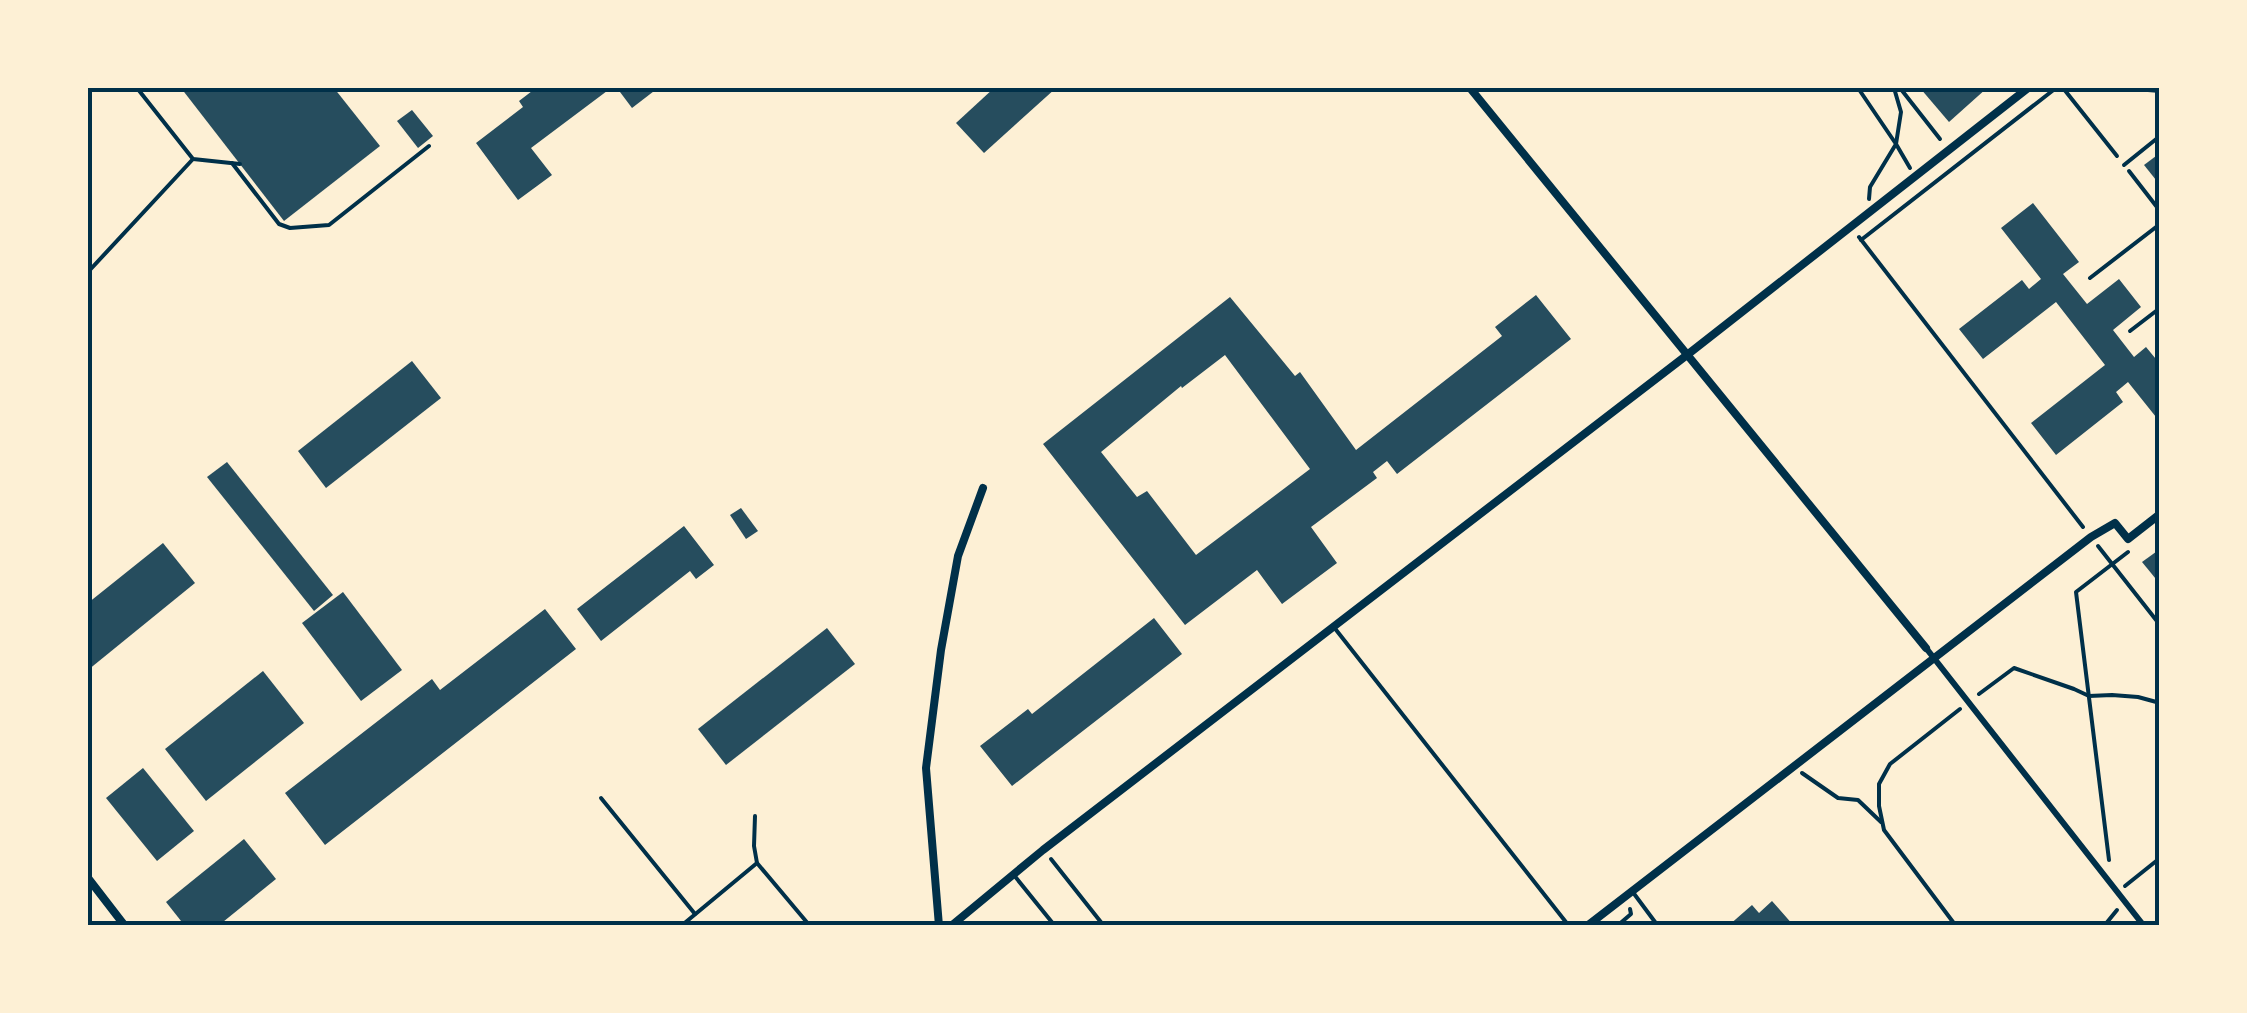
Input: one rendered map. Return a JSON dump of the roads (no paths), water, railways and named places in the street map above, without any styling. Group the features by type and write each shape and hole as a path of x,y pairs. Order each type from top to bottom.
{"street":[{"path":"1470,88 1926,648 2144,926"},
{"path":"950,926 2028,88"},
{"path":"938,926 926,768 958,556 983,488"},
{"path":"1588,926 2091,537 2115,522 2128,538 2160,514"},
{"path":"88,878 125,926"}],"lane":[{"path":"2124,164 2160,136"},
{"path":"1334,626 1569,926"},
{"path":"601,798 695,914"},
{"path":"755,816 757,863 810,926"},
{"path":"681,926 757,863"},
{"path":"1014,874 1054,926"},
{"path":"1632,891 1658,926"}]}
